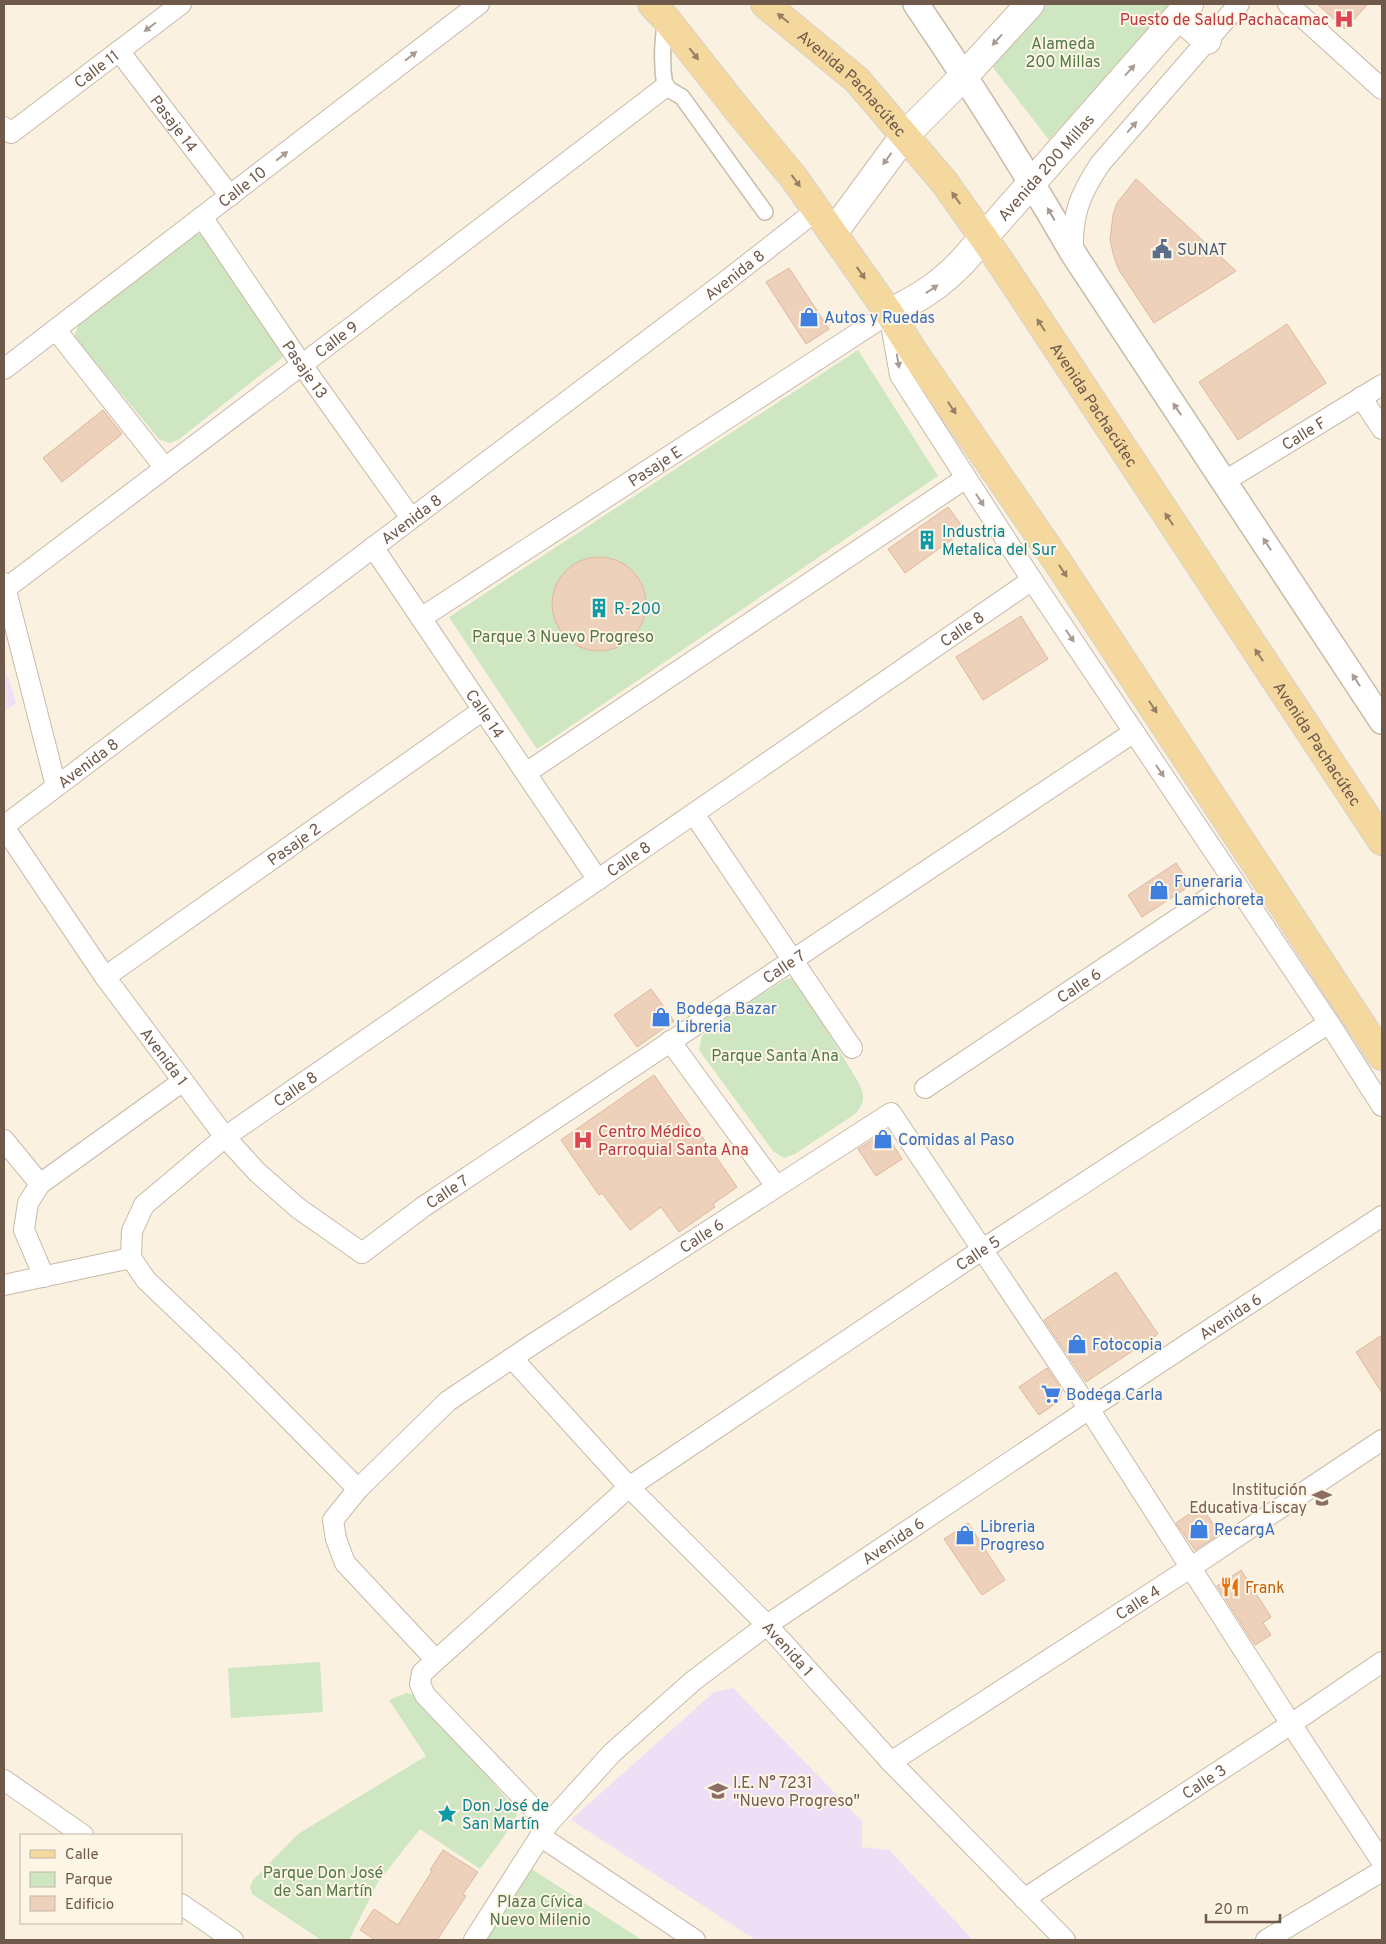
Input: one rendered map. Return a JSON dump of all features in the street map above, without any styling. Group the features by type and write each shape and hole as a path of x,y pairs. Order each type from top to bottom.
{"main road":[{"name":"Avenida Pachacútec","path":"765,4 857,80 945,183 984,237 1382,841"},
{"path":"833,233 905,134 964,75 1030,4"},
{"path":"1184,10 1207,40"},
{"name":"Avenida 200 Millas","path":"889,313 914,301 942,282 1184,10"},
{"path":"659,11 794,178 889,313 1068,577 1382,1056"}],"street":[{"name":"Calle 11","path":"7,130 119,51 181,4"},
{"name":"Calle 10","path":"4,369 479,4"},
{"path":"916,4 1032,182 1073,253 1382,721"},
{"path":"1073,253 1073,233 1077,208 1084,187 1100,164 1239,4"},
{"path":"1288,4 1382,89"},
{"path":"659,11 662,42 661,66 665,87 682,97 765,212"},
{"name":"Pasaje 14","path":"119,51 230,196"},
{"name":"Calle 9","path":"5,586 302,365 665,87"},
{"name":"Avenida 8","path":"4,826 817,210"},
{"name":"Pasaje 13","path":"202,217 302,365 411,518"},
{"path":"889,313 900,375 1032,580 1329,1023 1382,1106"},
{"name":"Pasaje E","path":"421,618 889,313"},
{"path":"56,330 165,468"},
{"name":"Calle F","path":"1225,481 1382,385"},
{"path":"1361,397 1382,429"},
{"path":"526,773 966,478"},
{"name":"Calle 14","path":"373,547 598,880"},
{"name":"Calle 8","path":"131,1258 132,1231 144,1205 225,1137 1032,580"},
{"path":"5,586 56,786"},
{"name":"Pasaje 2","path":"105,977 483,710"},
{"name":"Calle 7","path":"362,1253 423,1207 1134,732"},
{"path":"694,814 852,1048"},
{"name":"Avenida 1","path":"4,826 105,977 225,1137 257,1172 298,1208 362,1253"},
{"name":"Calle 6","path":"925,1088 1234,882"},
{"name":"Calle 5","path":"544,1830 425,1695 420,1684 422,1673 435,1659 629,1487 983,1249 1329,1023"},
{"path":"670,1041 776,1186"},
{"path":"44,1277 24,1230 28,1204 40,1184 184,1081"},
{"name":"Calle 6","path":"435,1659 345,1563 336,1539 333,1520 358,1489 448,1401 891,1113 983,1249"},
{"path":"4,1140 40,1184"},
{"name":"Avenida 6","path":"474,1940 544,1830 612,1753 693,1682 767,1625 1089,1409 1382,1216"},
{"path":"983,1249 1089,1409 1190,1568 1382,1862"},
{"path":"4,1285 131,1258 146,1280 234,1364 358,1489"},
{"name":"Avenida 1","path":"512,1358 629,1487 767,1625 891,1762 1065,1940"},
{"name":"Calle 4","path":"891,1762 1190,1568 1382,1440"},
{"name":"Calle 3","path":"1024,1899 1382,1662"},
{"path":"4,1780 82,1834"},
{"path":"544,1830 694,1940"},
{"path":"1266,1940 1382,1871"},
{"path":"182,1905 233,1940"}],"shaded area":[{"path":"4,665 16,703 4,711"},
{"name":"I.E. N° 7231 \"Nuevo Progreso\"","path":"733,1688 862,1821 862,1847 889,1850 973,1940 756,1940 571,1820 714,1692"}],"green space":[{"name":"Alameda 200 Millas","path":"1039,4 1171,4 1049,140 992,66"},
{"path":"192,234 204,234 284,349 282,358 178,440 169,443 159,439 74,337 80,321"},
{"name":"Parque 3 Nuevo Progreso","path":"858,350 938,476 537,749 449,617"},
{"name":"Parque Santa Ana","path":"792,978 797,981 857,1080 862,1090 863,1102 855,1114 795,1154 784,1158 773,1151 699,1050 702,1036 709,1028 786,979"},
{"path":"320,1662 323,1712 231,1718 228,1668"},
{"name":"Parque Don José de San Martín","path":"407,1693 419,1696 512,1805 517,1815 480,1869 420,1829 378,1882 349,1940 321,1940 252,1894 250,1887 253,1880 298,1834 426,1756 389,1700"},
{"name":"Plaza Cívica Nuevo Milenio","path":"530,1868 642,1940 485,1940"}],"building":[{"name":"Puesto de Salud Pachacamac","path":"1317,4 1368,4 1345,29"},
{"name":"SUNAT","path":"1136,179 1236,271 1154,323 1119,270 1110,240 1113,215 1117,203"},
{"path":"789,268 829,329 806,344 766,282"},
{"path":"1287,324 1326,383 1238,440 1199,382"},
{"path":"103,410 122,434 62,482 43,458"},
{"name":"Industria Metalica del Sur","path":"948,507 965,530 905,573 888,549"},
{"name":"R-200","path":"599,557 617,561 632,571 642,586 646,604 642,622 632,637 617,647 599,651 581,647 566,637 556,622 552,604 556,586 566,571 581,561"},
{"path":"1021,616 1048,659 983,700 956,657"},
{"name":"Funeraria Lamichoreta","path":"1176,863 1191,885 1142,917 1128,895"},
{"path":"651,989 674,1021 637,1047 614,1015"},
{"path":"654,1075 693,1130 696,1128 737,1187 713,1204 715,1207 679,1232 661,1207 630,1230 602,1193 599,1195 561,1140"},
{"path":"885,1132 902,1159 876,1176 858,1149"},
{"path":"1116,1272 1158,1334 1086,1382 1044,1320"},
{"path":"1382,1335 1382,1393 1356,1352"},
{"path":"1047,1368 1062,1390 1059,1401 1039,1415 1019,1387"},
{"name":"RecargA","path":"1201,1506 1220,1534 1195,1550 1176,1523"},
{"path":"968,1523 1005,1580 982,1595 944,1539"},
{"path":"1241,1570 1271,1617 1263,1623 1271,1635 1255,1645 1217,1586"},
{"path":"443,1850 478,1872 463,1894 466,1896 437,1940 375,1940 360,1930 374,1909 398,1925"}],"place":[{"name":"Puesto de Salud Pachacamac","path":"1344,19"},
{"name":"SUNAT","path":"1162,249"},
{"name":"Autos y Ruedas","path":"809,317"},
{"name":"Industria Metalica del Sur","path":"927,540"},
{"name":"R-200","path":"599,608"},
{"name":"Funeraria Lamichoreta","path":"1159,890"},
{"name":"Bodega Bazar Libreria","path":"661,1017"},
{"name":"Comidas al Paso","path":"883,1139"},
{"name":"Centro Médico Parroquial Santa Ana","path":"583,1140"},
{"name":"Fotocopia","path":"1077,1344"},
{"name":"Bodega Carla","path":"1051,1394"},
{"name":"Institución Educativa Liscay","path":"1322,1498"},
{"name":"RecargA","path":"1199,1529"},
{"name":"Libreria Progreso","path":"965,1535"},
{"name":"Frank","path":"1230,1587"},
{"name":"I.E. N° 7231 \"Nuevo Progreso\"","path":"718,1791"},
{"name":"Don José de San Martín","path":"447,1814"}]}
